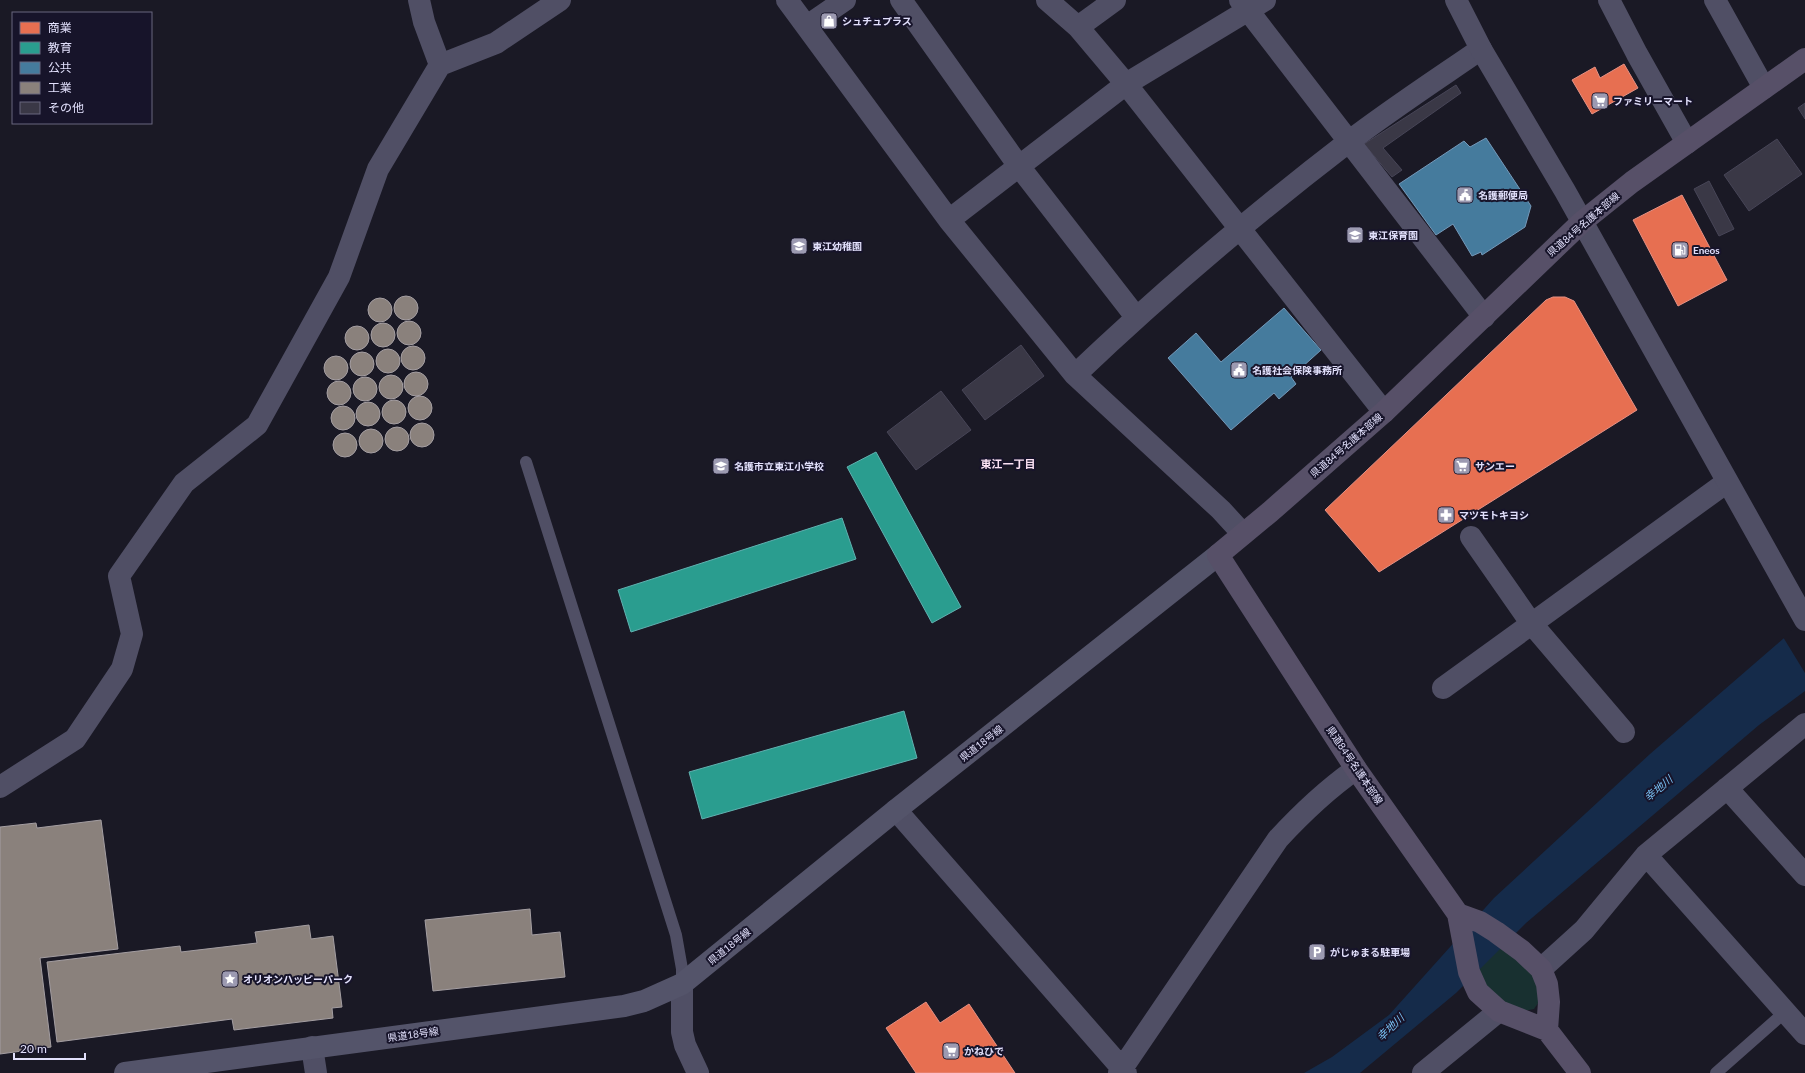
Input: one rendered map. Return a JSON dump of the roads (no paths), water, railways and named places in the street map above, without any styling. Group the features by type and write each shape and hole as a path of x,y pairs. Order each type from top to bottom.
{"main road":[{"name":"県道84号名護本部線","path":"1547,1030 1499,1011 1478,992 1469,972 1458,914 1356,769 1218,555 1284,501 1384,412 1582,222 1632,182 1805,59"},
{"name":"県道18号線","path":"125,1073 624,1006 644,1001 682,984 896,810 1218,555"},
{"path":"1458,914 1480,922 1496,932 1522,951 1541,968 1547,984 1549,1002 1547,1030 1580,1073"}],"street":[{"path":"419,0 424,22 440,65"},
{"path":"0,787 75,740 122,669 132,634 119,576 184,483 257,425 339,277 378,168 440,65 496,43 560,0"},
{"path":"787,0 948,220 1075,375 1216,505 1243,534"},
{"path":"807,26 845,0"},
{"path":"901,0 1018,165 1136,317"},
{"path":"1047,0 1078,27 1126,84 1384,412"},
{"path":"1078,27 1115,0"},
{"path":"1456,0 1481,49 1582,222 1805,619"},
{"path":"1608,0 1636,54 1687,143"},
{"path":"1715,0 1764,88"},
{"path":"948,220 1018,165 1126,84 1251,4 1348,142 1484,317"},
{"path":"1075,375 1136,317 1239,228 1348,142 1481,49"},
{"path":"1443,688 1727,482"},
{"path":"1471,538 1531,623 1624,732"},
{"path":"1541,968 1584,930 1646,855 1805,724"},
{"path":"896,810 1122,1072 1278,839 1310,805 1334,784 1356,769"},
{"path":"1727,788 1805,875"},
{"path":"1646,855 1805,1034"},
{"path":"682,984 682,1032 685,1045 698,1073"},
{"path":"1426,1072 1499,1011"},
{"path":"312,1047 316,1073"}],"lane":[{"path":"526,462 676,935 682,968 682,984"},
{"path":"1716,1073 1785,1012"}],"water":[{"name":"幸地川","path":"1805,620 1805,691 1759,725 1526,923 1456,993 1360,1073 1304,1073 1332,1057 1389,1015 1494,898 1650,754"}],"place":[{"name":"シュチュプラス","path":"829,21"},
{"name":"ファミリーマート","path":"1600,101"},
{"name":"名護郵便局","path":"1465,195"},
{"name":"東江保育園","path":"1355,235"},
{"name":"東江幼稚園","path":"799,246"},
{"name":"Eneos","path":"1680,250"},
{"name":"名護社会保険事務所","path":"1239,370"},
{"name":"名護市立東江小学校","path":"721,466"},
{"name":"サンエー","path":"1462,466"},
{"name":"マツモトキヨシ","path":"1446,515"},
{"name":"がじゅまる駐車場","path":"1317,952"},
{"name":"オリオンハッピーパーク","path":"230,979"},
{"name":"かねひで","path":"951,1051"}],"district":[{"name":"東江一丁目","path":"1008,463"}]}
